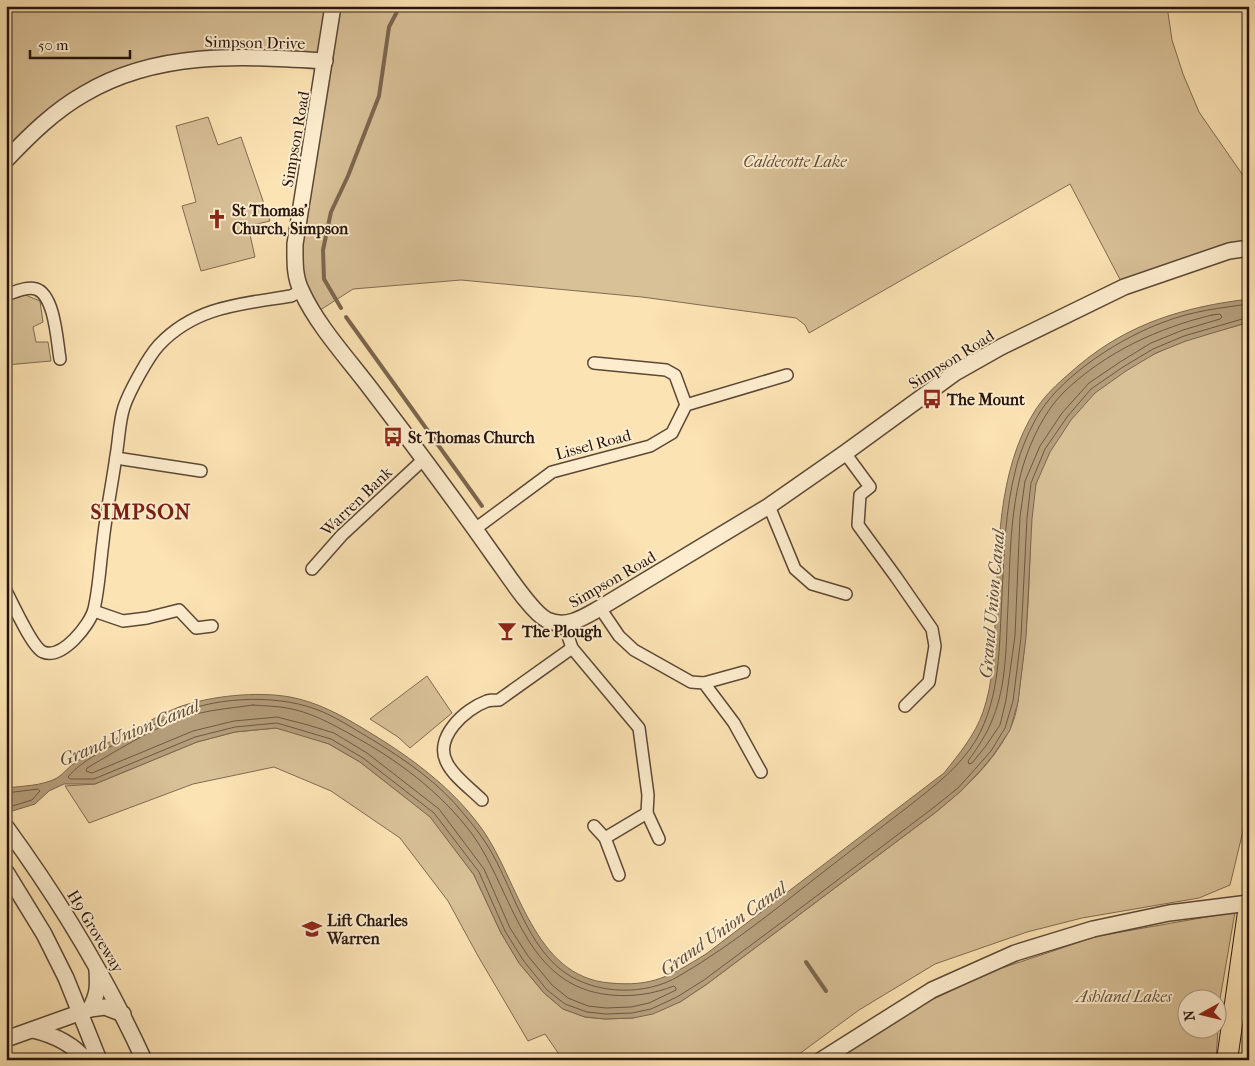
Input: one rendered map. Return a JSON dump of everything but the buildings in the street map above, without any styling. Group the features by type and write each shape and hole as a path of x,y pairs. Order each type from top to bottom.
{"highway":[{"path":"1227,1060 1249,904"}],"street":[{"name":"Simpson Road","path":"333,6 295,244 295,269 301,290 319,320 424,458 536,611 547,620 564,624 578,620 600,608 769,506 955,373 1001,347 1124,287 1230,251 1249,248"},
{"name":"Simpson Drive","path":"6,160 33,132 84,94 108,81 132,72 158,64 190,60 267,58 325,61"},
{"path":"6,294 36,288 44,293 51,306 60,359"},
{"path":"6,591 34,644 42,652 51,654 65,648 80,633 94,611 106,515 124,407 144,367 159,345 178,328 212,310 224,306 291,296 301,290"},
{"path":"594,363 666,370 675,376 686,405 787,375"},
{"name":"Lissel Road","path":"475,529 552,472 650,446 672,433 686,405"},
{"path":"845,453 870,487 860,495 858,525 932,629 935,646 929,682 905,706"},
{"path":"116,458 201,471"},
{"name":"Warren Bank","path":"312,569 342,536 424,458"},
{"path":"769,506 795,569 812,584 846,594"},
{"path":"600,608 619,636 634,650 691,682 704,683 744,672"},
{"path":"94,611 123,621 147,618 179,610 196,628 212,626"},
{"path":"564,624 572,648 639,728 648,795 647,813 659,839"},
{"path":"482,800 446,762 444,747 448,734 455,723 473,708 487,701 499,700 572,648"},
{"path":"704,683 734,723 761,772"},
{"path":"605,838 647,813"},
{"path":"594,826 605,838 619,875"},
{"name":"H9 Groveway","path":"6,827 52,892 97,966 125,1018 144,1060"},
{"path":"6,872 44,934 85,1011 87,1054"},
{"path":"821,1060 932,990 1015,954 1102,927 1169,912 1249,904"},
{"path":"85,1011 96,998 98,990 97,966"},
{"path":"6,1039 85,1011 106,1007 113,1009 125,1018"},
{"path":"33,1030 54,1036 99,1060"}],"green space":[{"name":"Caldecotte Lake","path":"6,6 1167,6 1172,40 1183,74 1199,112 1249,184 1249,248 1124,287 1070,184 809,333 805,325 796,318 642,297 461,280 353,289 314,314 295,269 325,62 228,58 108,81 6,160"},
{"path":"208,117 218,145 241,137 270,221 248,226 255,257 201,271 182,206 196,202 176,126"},
{"path":"23,294 40,301 43,322 33,327 36,342 48,342 51,361 6,365 6,300"},
{"path":"1249,322 1249,806 1230,885 1199,898 1082,918 1027,932 935,964 859,1010 791,1060 563,1060 545,1034 528,1041 448,901 400,838 331,791 274,767 193,784 89,823 65,786 95,784 197,742 235,732 276,728 304,735 329,744 360,762 431,817 474,875 501,933 519,963 544,993 563,1009 585,1017 605,1019 633,1018 680,1002 707,984 936,812 967,785 986,765 1009,731 1017,708 1024,654 1033,501 1040,472 1052,447 1068,422 1086,401 1105,384 1127,369 1175,345"},
{"path":"427,676 452,713 410,748 398,737 370,719"},
{"name":"Ashland Lakes","path":"1235,912 1222,988 1178,988 1178,1038 1217,1038 1216,1060 831,1060 898,1016 990,972 1098,936"}],"water":[{"name":"Grand Union Canal","path":"1249,299 1249,322 1186,341 1156,353 1095,393 1071,420 1050,452 1036,484 1032,519 1026,637 1018,702 1010,730 981,770 961,791 936,812 707,984 680,1002 653,1014 633,1018 605,1019 585,1017 563,1009 544,993 519,963 501,933 474,875 430,817 360,762 329,744 276,728 235,732 197,742 95,784 64,784 49,791 35,804 6,813 6,788 51,781 97,749 179,707 219,697 263,694 300,699 338,714 381,739 413,761 457,799 482,829 495,850 518,899 545,945 563,964 584,977 610,983 638,983 671,974 706,954 944,773 976,729 983,712 991,679 999,540 1007,485 1013,459 1023,433 1036,409 1046,397 1078,366 1097,351 1137,328 1180,312"}],"waterway":[{"path":"341,308 324,279 323,250 331,212 348,176 379,96 389,27 400,6"},
{"path":"346,317 482,506"},
{"path":"806,962 826,991"}],"place":[{"name":"St Thomas' Church, Simpson","path":"217,219"},
{"name":"The Mount","path":"932,399"},
{"name":"St Thomas Church","path":"393,437"},
{"name":"The Plough","path":"507,631"},
{"name":"Lift Charles Warren","path":"312,929"}],"district":[{"name":"SIMPSON","path":"141,512"}]}
